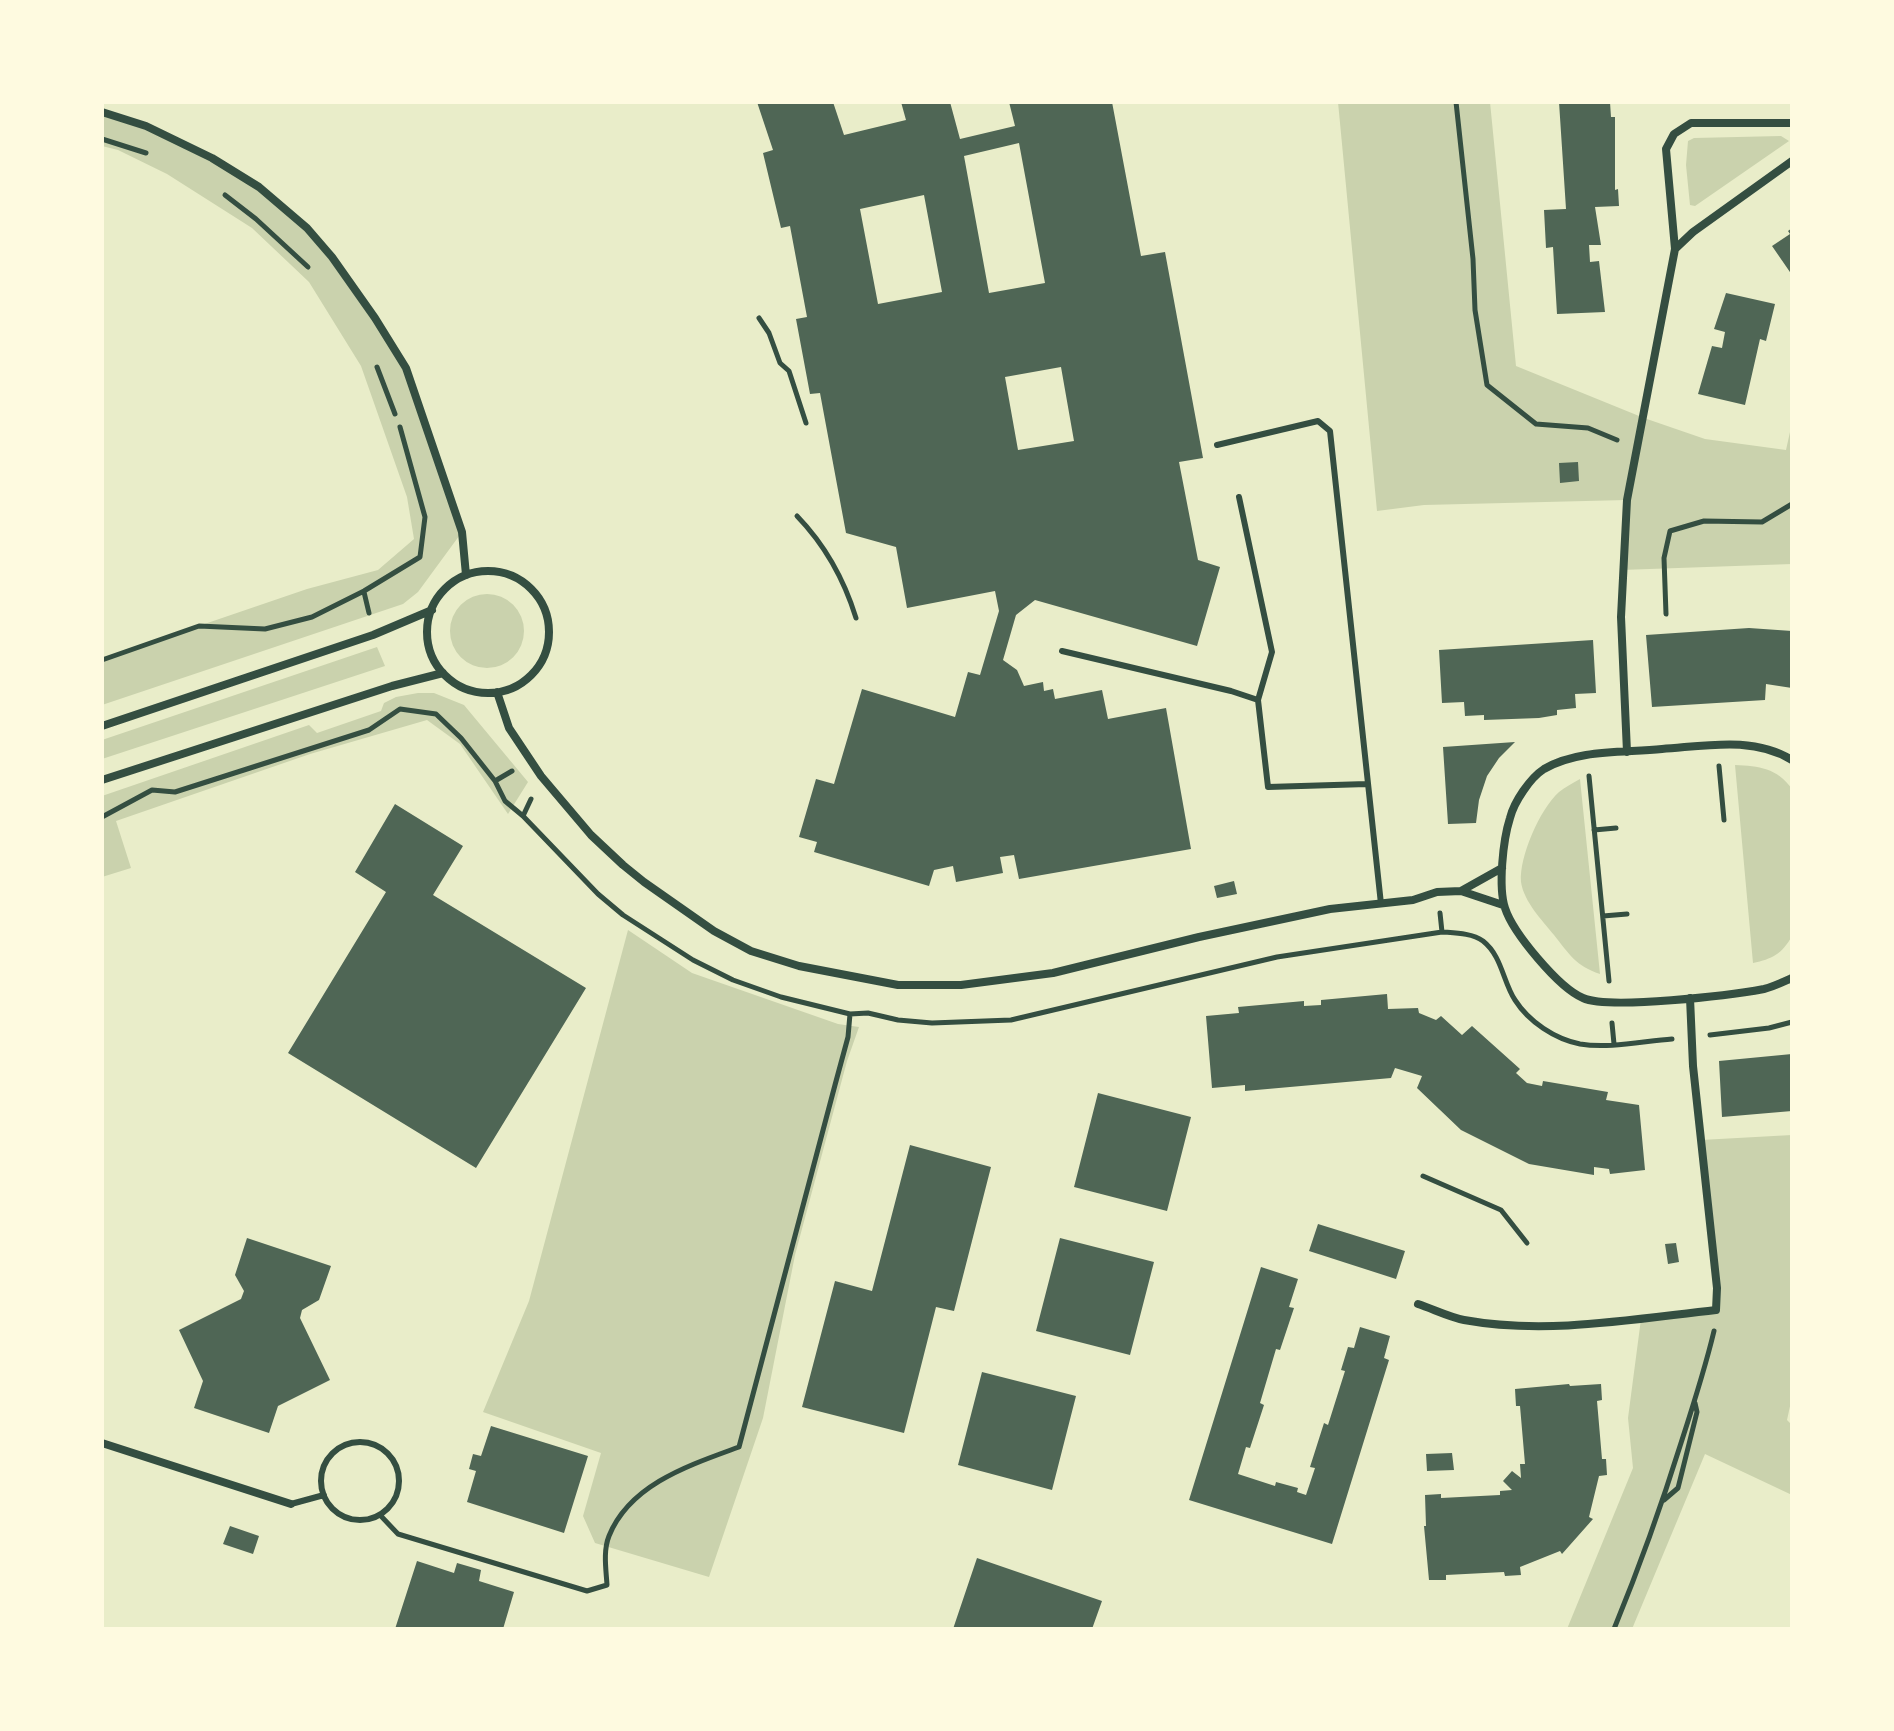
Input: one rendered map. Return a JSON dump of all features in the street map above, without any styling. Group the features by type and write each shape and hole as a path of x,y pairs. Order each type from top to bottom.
{"street":[{"path":"102,112 146,126 212,158 259,187 307,228 332,257 406,368 462,532 466,575"},
{"path":"1627,752 1621,570 1627,500 1675,249 1666,149 1674,134 1691,123 1792,123"},
{"path":"1675,249 1693,232 1792,161"},
{"path":"484,571 512,576 534,592 545,608 549,635 542,662 522,682 497,692 467,689 443,673 429,646 427,630 432,610 443,591 466,575 484,571"},
{"path":"102,726 373,635 432,610"},
{"path":"102,780 366,694 443,673"},
{"path":"497,692 509,728 541,776 591,835 623,865 714,931 751,951 799,966 898,985 961,985 1053,973 1315,912 1413,900 1437,892 1461,891 1503,905"},
{"path":"1792,760 1777,751 1736,744 1574,756 1541,771 1519,799 1510,817 1502,868 1503,905 1533,953 1584,999 1611,1003 1690,998 1766,989 1792,978"},
{"path":"1461,891 1502,868"},
{"path":"1418,1304 1462,1320 1529,1326 1641,1319 1716,1310 1717,1288 1691,1037 1690,998"},
{"path":"102,1443 291,1504"}],"lane":[{"path":"1217,445 1318,421 1330,431 1381,904"},
{"path":"1239,497 1272,652 1258,700 1268,787 1367,784"},
{"path":"1062,651 1258,700"},
{"path":"348,1444 373,1444 393,1460 399,1484 396,1496 380,1515 354,1520 341,1515 324,1495 323,1470 337,1450 348,1444"},
{"path":"291,1504 324,1495"}],"path":[{"path":"1456,102 1473,259 1475,310 1487,385 1536,424 1588,428 1638,449"},
{"path":"102,139 161,158"},
{"path":"218,190 256,219 315,273"},
{"path":"759,318 769,333 780,363 789,371 806,423"},
{"path":"102,660 199,626 265,629 312,617 364,591 420,557 425,517 399,424 371,358"},
{"path":"1666,614 1664,558 1670,531 1704,521 1762,522 1792,504"},
{"path":"797,516 827,553 848,594 856,618"},
{"path":"102,817 152,790 175,792 369,730 400,709 436,714 461,738 495,781 505,801 587,884 623,915 693,960 733,980 781,997 850,1014 868,1013 932,1023 1011,1020 1277,957 1442,932 1461,933 1481,940 1502,968 1514,1000 1531,1019 1558,1037 1582,1044 1691,1037 1769,1028 1792,1022"},
{"path":"1717,745 1724,820"},
{"path":"1587,755 1614,1044"},
{"path":"1594,830 1616,828"},
{"path":"1603,916 1627,914"},
{"path":"380,1515 398,1534 587,1591 607,1585 605,1559 609,1537 630,1501 688,1465 739,1447 848,1037 850,1014"},
{"path":"1423,1176 1501,1210 1527,1243"},
{"path":"1614,1629 1663,1501 1695,1401 1707,1363 1716,1310"},
{"path":"1663,1501 1678,1488 1697,1412 1695,1401"}],"green space":[{"path":"1338,102 1490,102 1516,366 1705,439 1786,450 1792,423 1792,564 1621,570 1626,500 1424,505 1377,511"},
{"path":"102,112 146,126 259,187 307,228 406,368 462,532 418,592 403,604 102,705 102,659 307,589 378,570 414,539 407,497 361,366 309,282 252,228 167,174 118,150 102,146"},
{"path":"1781,136 1789,141 1695,206 1690,205 1686,165 1688,141 1694,138"},
{"path":"480,594 494,594 508,600 518,610 524,631 522,645 508,662 494,668 480,668 466,662 456,652 450,638 450,624 456,610 466,600"},
{"path":"377,647 385,666 102,759 102,740"},
{"path":"434,693 464,705 528,782 508,814 460,744 427,720 310,754 116,821 131,868 102,877 102,796 309,725 317,733 381,711 384,703 396,697"},
{"path":"1735,765 1767,770 1792,789 1792,936 1776,955 1753,963"},
{"path":"1580,779 1600,974 1569,954 1530,904 1521,882 1523,860 1538,821 1559,792"},
{"path":"628,930 692,973 838,1024 859,1027 795,1255 763,1418 709,1577 595,1543 583,1516 601,1453 483,1412 529,1301"},
{"path":"1792,1135 1792,1397 1787,1420 1792,1425 1792,1495 1705,1454 1632,1629 1567,1629 1633,1468 1628,1418 1641,1319 1716,1309 1701,1140"}],"building":[{"path":"757,102 833,102 844,135 906,120 901,102 950,102 960,139 1015,126 1009,102 1112,102 1141,256 1165,252 1203,458 1179,462 1198,560 1220,567 1197,646 1035,600 1016,615 1003,660 1017,670 1024,686 1043,682 1044,691 1053,689 1055,699 1102,690 1108,719 1166,708 1191,849 1019,879 1014,855 1000,857 1003,873 956,882 953,866 934,870 929,886 814,852 817,842 799,837 816,779 834,784 862,689 955,717 968,672 980,675 999,611 995,591 907,608 896,547 846,533 820,393 810,394 796,319 807,317 790,226 781,228 763,153 773,150","holes":["1019,143 1045,283 989,293 964,156","924,195 942,292 878,304 860,209","1061,367 1074,441 1018,450 1005,377"]},
{"path":"1559,102 1610,102 1611,117 1615,117 1615,190 1618,189 1619,206 1595,207 1601,245 1589,245 1590,262 1599,261 1605,312 1557,314 1553,247 1546,248 1544,210 1566,209"},
{"path":"1792,228 1792,275 1772,246 1790,234 1788,231"},
{"path":"1726,293 1775,304 1766,341 1760,339 1745,405 1698,394 1712,346 1722,348 1725,332 1714,329"},
{"path":"1578,462 1579,481 1560,483 1559,463"},
{"path":"1749,628 1792,631 1792,688 1766,684 1765,700 1652,707 1646,635"},
{"path":"1593,640 1596,693 1575,694 1576,708 1557,710 1557,715 1539,718 1484,720 1484,715 1465,716 1464,702 1442,703 1439,650"},
{"path":"1515,742 1487,776 1476,823 1448,824 1443,747"},
{"path":"395,804 463,846 433,895 586,988 476,1168 288,1053 386,892 355,872"},
{"path":"1234,881 1237,894 1217,898 1214,886"},
{"path":"1387,994 1388,1009 1418,1008 1419,1013 1436,1020 1441,1016 1462,1035 1472,1026 1520,1069 1516,1073 1527,1083 1542,1086 1543,1081 1608,1092 1606,1100 1639,1105 1645,1170 1610,1174 1609,1169 1594,1167 1594,1175 1529,1164 1461,1130 1417,1088 1422,1076 1395,1068 1391,1078 1245,1091 1245,1085 1212,1088 1206,1016 1239,1013 1238,1007 1304,1001 1304,1006 1321,1005 1321,1000"},
{"path":"1792,1054 1792,1111 1722,1117 1719,1061"},
{"path":"1098,1093 1191,1117 1167,1211 1074,1187"},
{"path":"910,1145 991,1167 954,1311 936,1307 904,1433 802,1407 835,1281 872,1291"},
{"path":"1318,1224 1405,1251 1396,1279 1309,1251"},
{"path":"247,1238 331,1266 319,1300 302,1310 300,1318 330,1380 278,1406 269,1433 194,1408 203,1381 179,1330 241,1299 244,1291 235,1275"},
{"path":"1060,1238 1154,1262 1130,1355 1036,1331"},
{"path":"1676,1243 1679,1262 1668,1264 1665,1244"},
{"path":"1261,1267 1298,1279 1289,1307 1294,1308 1280,1350 1276,1349 1260,1403 1264,1405 1238,1474 1275,1486 1276,1482 1298,1488 1297,1492 1306,1495 1315,1468 1310,1467 1324,1423 1328,1425 1345,1371 1341,1370 1348,1347 1354,1348 1360,1327 1390,1336 1384,1358 1389,1360 1332,1544 1189,1500"},
{"path":"982,1372 1076,1396 1052,1490 958,1465"},
{"path":"1601,1384 1602,1400 1597,1401 1602,1459 1606,1459 1607,1475 1599,1476 1589,1517 1593,1519 1562,1554 1560,1551 1520,1567 1521,1575 1505,1576 1504,1572 1446,1575 1446,1580 1429,1580 1424,1526 1425,1495 1441,1494 1441,1498 1500,1495 1500,1491 1512,1490 1503,1481 1512,1471 1521,1478 1520,1464 1525,1464 1520,1406 1516,1406 1515,1389"},
{"path":"491,1426 588,1456 564,1533 467,1502 476,1471 469,1469 473,1454 481,1456"},
{"path":"1452,1453 1454,1470 1427,1471 1426,1454"},
{"path":"230,1526 259,1536 253,1554 223,1544"},
{"path":"977,1558 1102,1601 1092,1629 953,1629"},
{"path":"417,1561 454,1573 457,1563 481,1570 479,1581 514,1592 503,1629 395,1629"}]}
